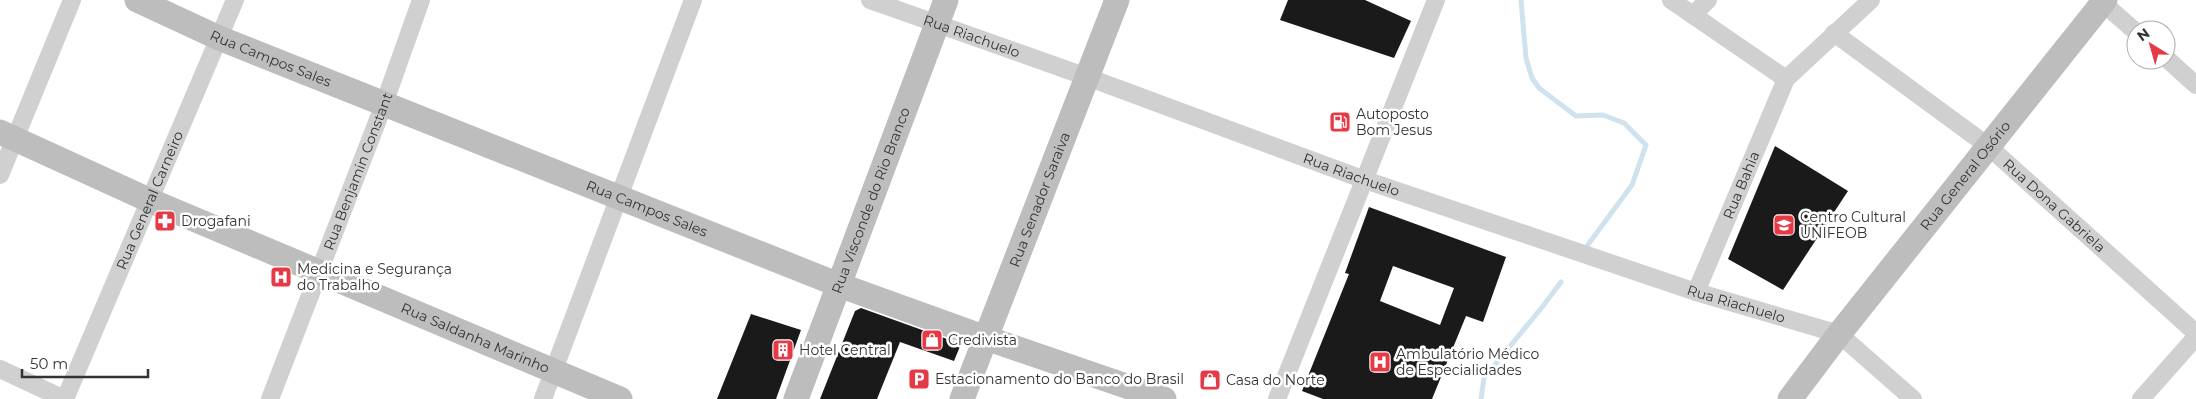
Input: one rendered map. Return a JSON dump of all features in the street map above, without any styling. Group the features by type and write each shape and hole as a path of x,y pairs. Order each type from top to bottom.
{"street":[{"path":"0,175 8,135 72,0"},
{"name":"Rua Campos Sales","path":"137,0 219,38 839,285 1164,399"},
{"name":"Rua General Carneiro","path":"64,399 151,201 235,0"},
{"name":"Rua Benjamin Constant","path":"270,399 384,104 421,0"},
{"path":"543,399 693,0"},
{"name":"Rua Riachuelo","path":"870,0 1087,77 1365,180 1696,292 1839,334"},
{"name":"Rua Visconde do Rio Branco","path":"796,399 946,0"},
{"name":"Rua Senador Saraiva","path":"962,399 1116,0"},
{"path":"1277,399 1436,0"},
{"path":"1670,0 1786,79 1871,0"},
{"path":"1693,16 1708,0"},
{"path":"2104,1 2126,22"},
{"name":"Rua General Osório","path":"1790,399 1839,334 2104,1"},
{"name":"Rua Dona Gabriela","path":"1834,33 1988,146 2196,333"},
{"path":"2176,67 2196,84"},
{"name":"Rua Bahia","path":"1696,292 1786,79"},
{"name":"Rua Saldanha Marinho","path":"8,135 151,201 620,399"},
{"path":"1839,334 1913,399"},
{"path":"2141,399 2196,337"},
{"path":"0,369 64,399"}],"building":[{"path":"1288,0 1365,0 1411,21 1394,58 1280,20"},
{"name":"Centro Cultural UNIFEOB","path":"1775,146 1848,191 1783,290 1728,259"},
{"path":"1369,207 1506,257 1483,322 1466,316 1432,399 1323,399 1302,391 1349,274 1345,273","holes":["1393,266 1454,288 1440,325 1380,301"]},
{"path":"861,308 961,344 954,361 900,342 877,399 820,399 855,311"},
{"name":"Hotel Central","path":"751,314 801,330 776,399 717,399"}],"waterway":[{"path":"1521,0 1526,58 1532,78 1539,88 1576,116 1603,115 1624,123 1646,145 1632,185 1587,246"},
{"path":"1481,399 1484,378 1561,282"}],"place":[{"name":"Autoposto Bom Jesus","path":"1340,122"},
{"name":"Drogafani","path":"165,221"},
{"name":"Centro Cultural UNIFEOB","path":"1784,225"},
{"name":"Medicina e Segurança do Trabalho","path":"281,277"},
{"name":"Credivista","path":"932,340"},
{"name":"Hotel Central","path":"783,350"},
{"name":"Ambulatório Médico de Especialidades","path":"1380,362"},
{"name":"Estacionamento do Banco do Brasil","path":"919,379"},
{"name":"Casa do Norte","path":"1210,380"}]}
